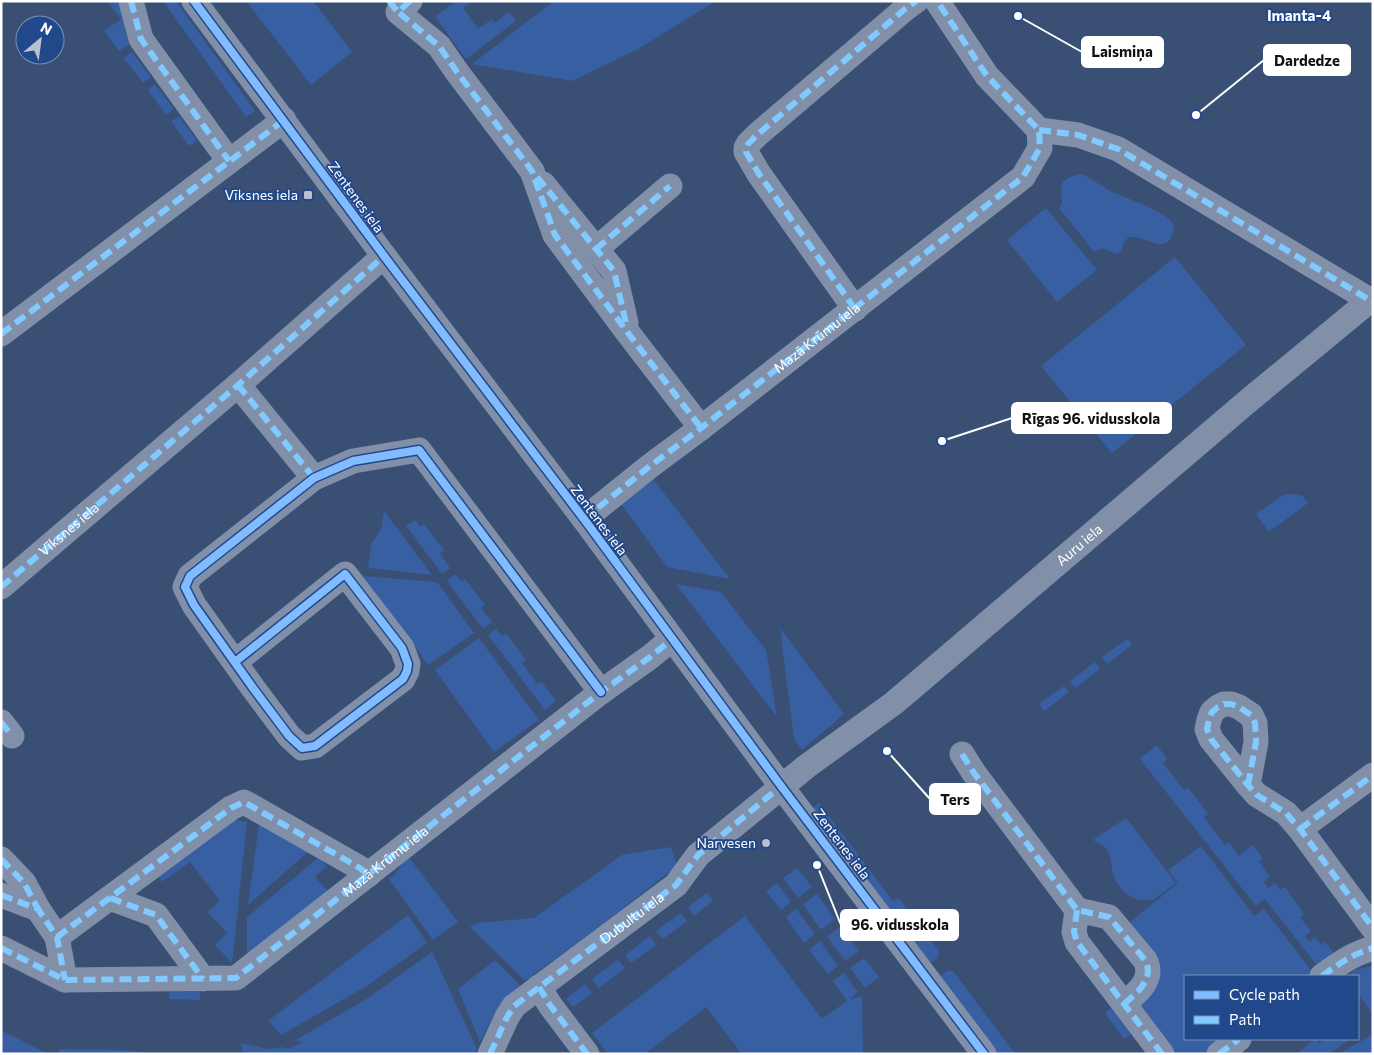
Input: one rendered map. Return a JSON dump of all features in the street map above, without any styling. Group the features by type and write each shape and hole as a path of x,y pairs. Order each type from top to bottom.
{"street":[{"path":"132,1 141,39 229,161"},
{"name":"Zentenes iela","path":"194,1 384,256 584,519 781,786 984,1054"},
{"path":"855,309 759,174 746,152 746,148 757,134 916,1"},
{"path":"938,1 986,76 1040,139 1078,135 1118,149 1372,300"},
{"path":"399,5 439,46 532,171 614,271 628,333"},
{"path":"1,334 284,120"},
{"name":"Mazā Krūmu iela","path":"584,519 1023,177 1040,139"},
{"path":"532,171 555,235 701,428"},
{"path":"596,249 670,186"},
{"name":"Vīksnes iela","path":"1,587 238,385 384,256"},
{"name":"Auru iela","path":"781,786 894,703 1248,401 1372,300"},
{"path":"238,385 314,478"},
{"path":"235,662 344,574 402,648 408,664 403,679 316,746 302,748 289,736 235,662 194,605 185,587 190,576 314,478 354,461 418,450 601,692"},
{"name":"Mazā Krūmu iela","path":"1,948 65,980 236,978 601,692 672,639"},
{"path":"962,754 974,773 1077,910 1110,917 1147,965 1148,973 1144,984 1124,1004"},
{"path":"1300,829 1373,775"},
{"path":"1248,785 1257,795 1286,813 1300,829 1373,928"},
{"name":"Dubultu iela","path":"490,1054 510,1011 518,1002 676,885 698,855 781,786"},
{"path":"57,937 231,808 244,802 360,868 368,876"},
{"path":"1,859 24,883 38,910 57,937 65,980"},
{"path":"1,895 38,910"},
{"path":"110,898 156,915 203,979"},
{"path":"1077,910 1075,939 1162,1054"},
{"path":"1323,975 1357,953 1373,948"},
{"path":"539,987 550,1005 587,1054"},
{"path":"1219,1054 1238,1040"}],"shaded area":[{"path":"107,1 119,1 129,44 119,51 104,31 121,19"},
{"path":"163,1 176,1 255,111 246,117"},
{"path":"246,1 313,1 352,52 311,85"},
{"path":"456,1 472,1 463,8 478,29 492,19 495,23 509,12 516,21 466,59 435,17"},
{"path":"554,1 716,1 638,49 572,81 472,64"},
{"path":"132,52 151,77 143,83 124,58"},
{"path":"155,84 174,109 166,115 148,90"},
{"path":"179,116 197,141 189,146 171,121"},
{"path":"1081,174 1108,190 1153,209 1169,219 1174,228 1168,241 1164,244 1159,244 1131,237 1125,241 1121,252 1116,254 1099,249 1094,252 1059,209 1062,204 1061,190 1064,181"},
{"path":"1046,208 1097,270 1057,302 1007,240"},
{"path":"1175,257 1246,345 1112,453 1041,366"},
{"path":"653,479 730,579 667,567 622,505"},
{"path":"1283,495 1303,496 1308,503 1269,532 1256,514"},
{"path":"384,511 432,575 368,568 371,545 381,529"},
{"path":"415,520 420,527 424,524 444,550 440,554 450,568 442,574 406,526"},
{"path":"455,574 461,581 465,579 485,605 481,608 492,622 483,629 447,581"},
{"path":"363,576 437,582 474,633 428,665"},
{"path":"676,584 721,592 766,650 777,717"},
{"path":"780,628 844,714 802,750 794,739"},
{"path":"496,629 502,636 506,633 526,660 522,663 537,684 541,681 556,701 545,710 488,635"},
{"path":"479,638 539,720 494,752 435,670"},
{"path":"1127,639 1132,645 1107,664 1102,657"},
{"path":"1095,662 1100,669 1075,688 1070,681"},
{"path":"1064,686 1069,692 1044,711 1039,704"},
{"path":"1157,745 1167,759 1163,763 1184,790 1188,787 1208,814 1204,817 1225,845 1229,842 1239,856 1253,845 1263,859 1259,862 1270,877 1264,882 1268,888 1275,883 1280,890 1285,887 1304,914 1300,917 1311,931 1305,936 1309,942 1315,937 1321,945 1325,942 1336,956 1319,968 1265,899 1256,906 1140,759"},
{"path":"819,803 893,901 899,898 939,951 938,957 929,964 813,808"},
{"path":"1126,818 1176,883 1153,900 1137,900 1125,893 1117,883 1112,872 1111,859 1106,848 1093,840"},
{"path":"231,819 247,822 232,963 215,945 227,933 207,912 220,901 190,862 162,882 155,871"},
{"path":"259,824 309,851 248,905"},
{"path":"1201,846 1254,916 1264,909 1313,973 1310,975 1184,975 1184,1040 1226,1040 1207,1054 1167,1054 1134,1010 1145,1001 1129,923 1178,883 1168,870"},
{"path":"671,847 676,862 673,869 607,921 525,981 470,927 477,923 534,918 622,855"},
{"path":"408,856 458,922 433,940 389,879"},
{"path":"319,857 327,866 315,877 331,895 247,959 247,917"},
{"path":"797,868 812,887 798,898 783,878"},
{"path":"777,883 791,902 781,910 766,891"},
{"path":"707,893 713,901 694,916 688,907"},
{"path":"817,894 835,919 821,930 803,904"},
{"path":"796,909 815,934 804,943 786,917"},
{"path":"681,913 687,921 663,939 656,931"},
{"path":"408,915 427,943 367,986 281,1035 268,1021"},
{"path":"745,916 822,1019 847,1001 833,981 844,973 858,992 849,1000 862,996 863,1054 742,1054 706,1007 645,1054 608,1054 592,1033"},
{"path":"841,926 859,951 845,961 827,937"},
{"path":"650,936 656,945 631,963 625,955"},
{"path":"820,941 838,966 828,974 809,950"},
{"path":"432,952 477,1049 475,1054 242,1054 241,1043 268,1049 281,1047 289,1049 303,1042 296,1040 368,998"},
{"path":"864,958 879,977 865,988 850,968"},
{"path":"495,960 520,985 495,1013 480,1042 458,989"},
{"path":"618,960 625,968 599,988 592,979"},
{"path":"1371,966 1373,1014 1359,995 1359,975 1348,975 1355,970"},
{"path":"947,971 953,971 1015,1054 998,1054 993,1048 939,977"},
{"path":"585,984 592,993 573,1007 566,999"},
{"path":"170,989 200,990 200,1000 169,999"},
{"path":"1111,1008 1131,1034 1124,1039 1105,1013"},
{"path":"1,1030 48,1054 1,1054"},
{"path":"1373,1034 1373,1054 1339,1054"},
{"path":"1314,1040 1319,1043 1324,1040 1349,1040 1329,1054 1296,1054"},
{"path":"60,1049 121,1050 159,1054 57,1054"}],"marked path":[{"path":"131,1 141,39 229,161"},
{"path":"389,1 398,12"},
{"path":"410,1 398,12 439,46 532,171 555,235 701,428"},
{"path":"855,309 759,174 746,152 746,148 757,135 916,1"},
{"path":"584,519 1023,177 1040,148 1039,130 987,76 937,1"},
{"path":"1,334 284,120"},
{"path":"1039,130 1078,135 1118,149 1373,302"},
{"path":"537,177 614,271 627,328"},
{"path":"596,249 670,186"},
{"path":"1,587 238,385 384,256"},
{"path":"238,385 314,478"},
{"path":"1,948 65,980 236,978 601,692 672,639"},
{"path":"1248,785 1256,742 1255,723 1251,715 1239,707 1224,704 1212,712 1209,720 1207,729 1211,739 1248,785 1257,795 1286,813 1300,829 1373,928"},
{"path":"1,722 12,736"},
{"path":"962,754 974,773 1077,910 1109,917 1145,960 1148,967 1146,979 1139,990 1124,1004"},
{"path":"1300,829 1373,775"},
{"path":"490,1054 514,1006 676,885 698,855 781,786"},
{"path":"57,937 231,808 244,802 360,868 368,875"},
{"path":"1,859 24,883 38,909"},
{"path":"1,895 38,909 57,937 65,980"},
{"path":"110,898 156,915 203,979"},
{"path":"1077,910 1074,932 1077,942 1162,1054"},
{"path":"1323,975 1352,956 1373,948"},
{"path":"539,987 550,1005 587,1054"},
{"path":"1219,1054 1238,1040"}],"cycle path":[{"path":"194,1 384,256 584,519 781,786 984,1054"},
{"path":"235,662 345,574 402,648 408,664 403,679 315,746 302,748 289,736 253,688 194,605 185,587 190,576 314,478 353,461 419,450 601,692"}],"place":[{"name":"Laismiņa","path":"1018,16"},
{"name":"Dardedze","path":"1196,115"},
{"name":"Vīksnes iela","path":"308,195"},
{"name":"Rīgas 96. vidusskola","path":"942,441"},
{"name":"Ters","path":"887,751"},
{"name":"Narvesen","path":"766,843"},
{"name":"96. vidusskola","path":"817,865"}],"district":[{"name":"Imanta-4","path":"1299,16"}]}
